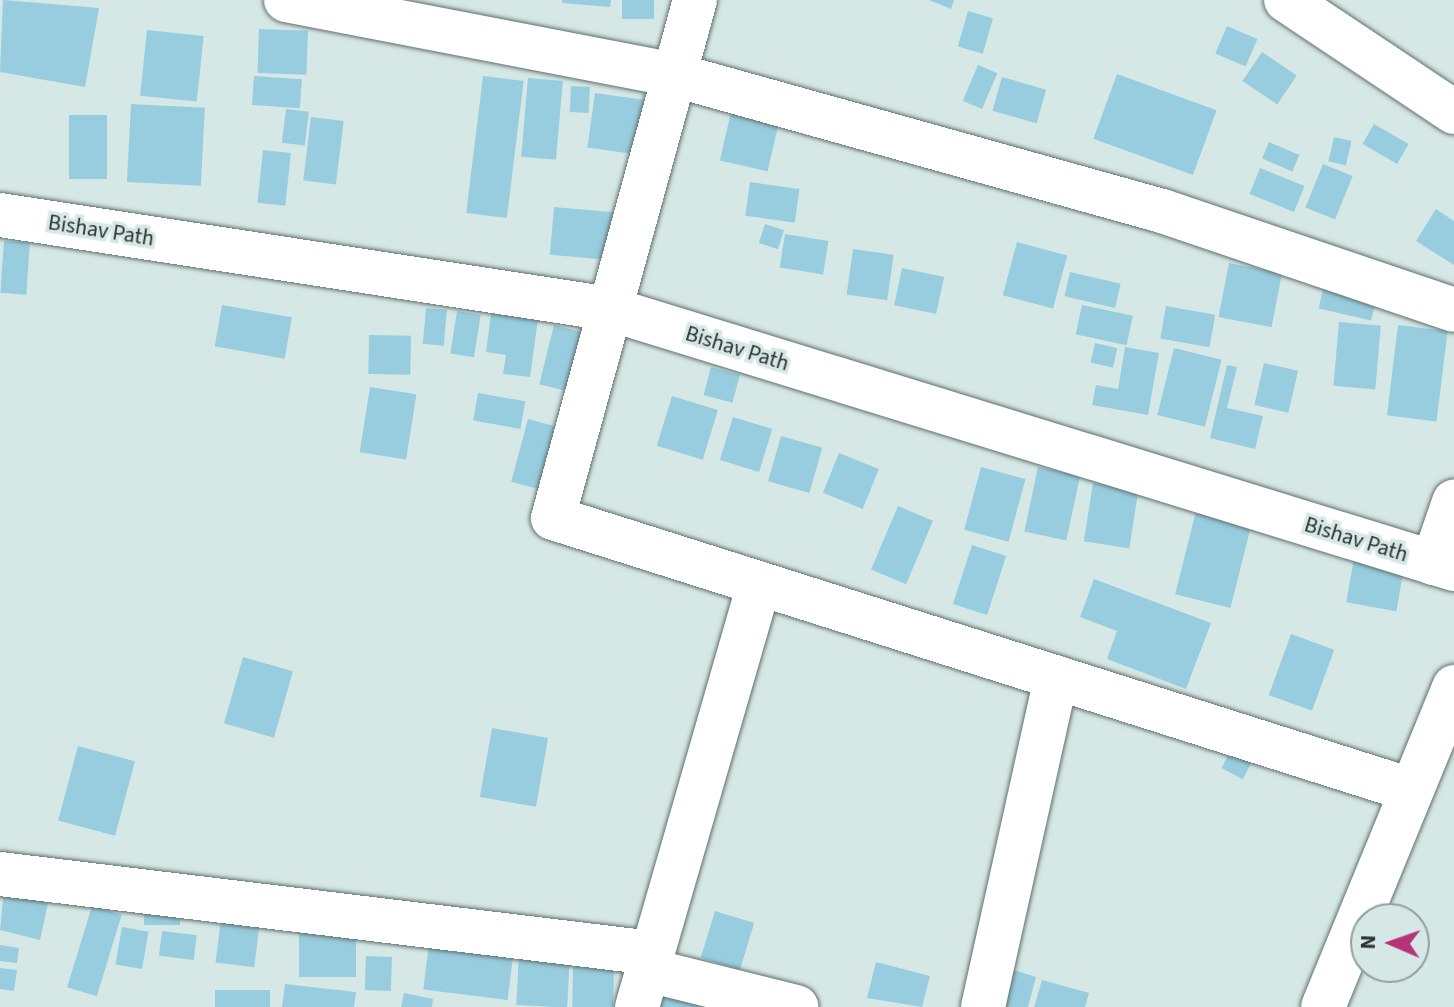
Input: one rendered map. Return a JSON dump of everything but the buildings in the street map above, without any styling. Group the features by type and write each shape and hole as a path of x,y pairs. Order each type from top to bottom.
{"street":[{"path":"286,0 675,75 1162,211 1454,310"},
{"path":"695,0 553,518 1056,678 1428,779"},
{"path":"1286,0 1454,112"},
{"name":"Bishav Path","path":"0,215 610,309 1444,566"},
{"path":"1444,566 1454,502"},
{"path":"646,976 759,583"},
{"path":"983,1007 1056,678"},
{"path":"1323,1007 1428,779 1454,687"},
{"path":"0,874 646,976 796,1007"}]}
